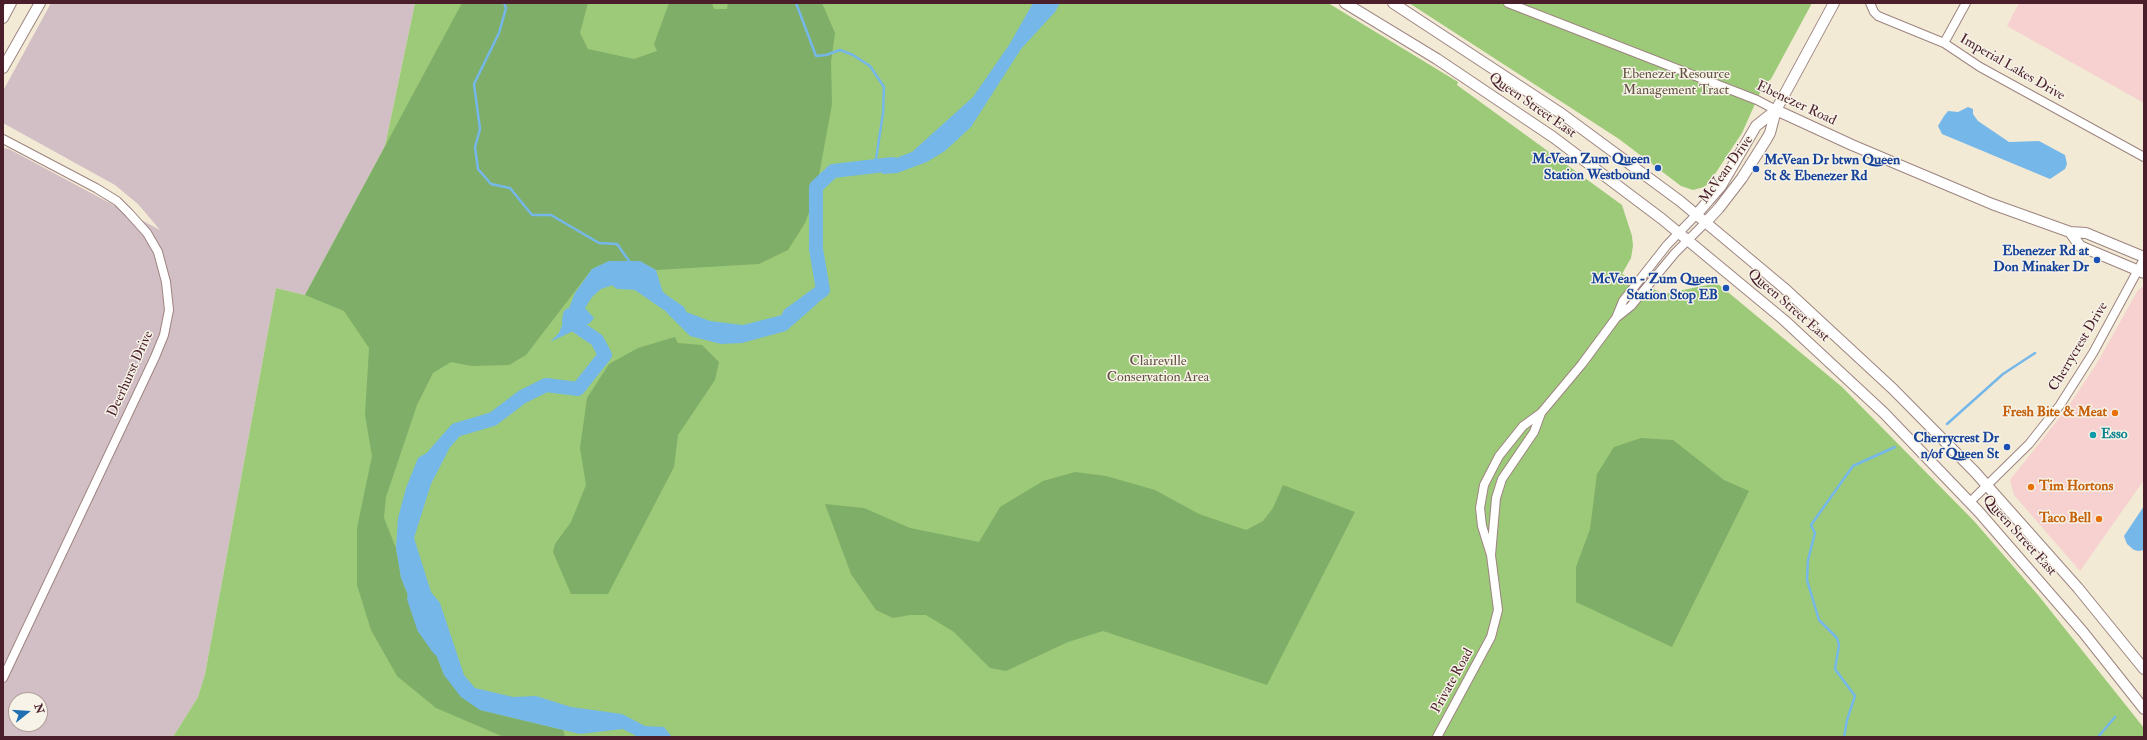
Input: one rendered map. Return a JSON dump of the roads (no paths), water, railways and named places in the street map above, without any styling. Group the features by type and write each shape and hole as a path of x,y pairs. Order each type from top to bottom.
{"main road":[{"path":"3,18 11,3"},
{"path":"3,68 40,3"},
{"name":"Queen Street East","path":"1345,3 1414,45 1517,112 1598,170 1680,232 1772,310 1838,369 1920,449 1970,502 2065,610 2144,709"},
{"name":"Queen Street East","path":"1393,3 1562,114 1706,222 1784,288 1869,365 1988,486 2078,588 2144,669"},
{"name":"McVean Drive","path":"1706,222 1719,208 1748,168 1770,133 1776,110 1834,3"},
{"name":"McVean Drive","path":"1696,215 1721,186 1756,126 1776,110"},
{"name":"Ebenezer Road","path":"1776,110 1852,145 1992,204 2070,232 2086,233 2144,258"},
{"path":"2070,232 2080,246 2141,271"}],"street":[{"name":"Ebenezer Road","path":"1508,3 1757,100 1776,110"},
{"name":"Imperial Lakes Drive","path":"1870,3 1874,12 1878,16 1944,43 1980,67 2144,157"},
{"path":"1944,43 1966,3"},
{"name":"Deerhurst Drive","path":"3,139 96,188 116,201 129,213 147,233 158,252 166,282 168,310 164,335 155,358 3,678"},
{"path":"1491,555 1482,526 1480,508 1484,485 1499,456 1523,426 1541,413 1582,364 1616,318 1623,301 1696,215"},
{"name":"McVean Drive","path":"1616,318 1631,306 1688,239 1706,222"},
{"name":"Cherrycrest Drive","path":"1970,502 1988,486 2029,444 2060,405 2093,353 2141,271 2144,258"},
{"path":"1491,555 1494,511 1502,479 1534,432 1541,413"},
{"name":"Private Road","path":"1437,737 1491,637 1498,610 1491,555"}],"water":[{"path":"1033,3 1060,3 1055,12 1021,49 971,127 945,151 927,162 897,173 883,174 875,166 912,152 973,97 1009,45"},
{"path":"1968,107 1973,109 1973,114 1978,121 2009,142 2039,141 2065,155 2067,164 2065,169 2050,179 1942,134 1938,126 1948,111 1958,112"},
{"path":"609,261 640,261 656,270 663,293 639,283 616,284 601,289 592,297 585,308 594,318 590,323 550,342 559,333 575,293 592,269"},
{"path":"826,283 827,289 817,304 786,331 742,343 721,344 690,336 667,313 662,301 665,297 681,310 710,321 743,325 782,315 805,303"},
{"path":"448,440 449,449 431,484 414,538 431,592 440,603 464,675 475,688 513,697 536,696 571,707 622,714 645,726 664,727 672,737 638,737 623,729 580,734 480,710 461,697 444,675 423,620 408,595 401,578 396,548 398,518 406,488 418,458"},
{"path":"2144,506 2144,550 2139,551 2134,550 2127,544 2124,536"}],"waterway":[{"path":"504,3 506,8 499,33 474,84 480,129 475,147 478,169 491,184 510,188 532,215 551,215 599,243 617,244 629,261"},
{"path":"796,3 816,56 826,55 840,50 853,55 870,66 884,87 883,113 875,166"},
{"path":"789,315 823,290 816,249 816,187 833,171 893,164"},
{"path":"619,282 637,283 679,312"},
{"path":"663,293 665,297"},
{"path":"434,455 456,430 493,419 522,397 546,385 578,389 605,355 597,340 569,321 570,315"},
{"path":"1947,424 2003,374 2035,353"},
{"path":"1844,737 1847,720 1855,696 1835,669 1839,645 1837,638 1819,620 1807,580 1808,560 1815,533 1811,525 1853,466 1895,447"},
{"path":"414,598 424,628 439,649"},
{"path":"2098,737 2115,717"}],"place":[{"name":"McVean Zum Queen Station Westbound","path":"1658,168"},
{"name":"McVean Dr btwn Queen St & Ebenezer Rd","path":"1756,169"},
{"name":"Ebenezer Rd at Don Minaker Dr","path":"2097,260"},
{"name":"McVean - Zum Queen Station Stop EB","path":"1726,288"},
{"name":"Fresh Bite & Meat","path":"2115,413"},
{"name":"Esso","path":"2093,435"},
{"name":"Cherrycrest Dr n/of Queen St","path":"2007,447"},
{"name":"Tim Hortons","path":"2031,487"},
{"name":"Taco Bell","path":"2099,519"}],"park label":[{"name":"Ebenezer Resource Management Tract","path":"1676,84"},
{"name":"Claireville Conservation Area","path":"1158,370"}]}
